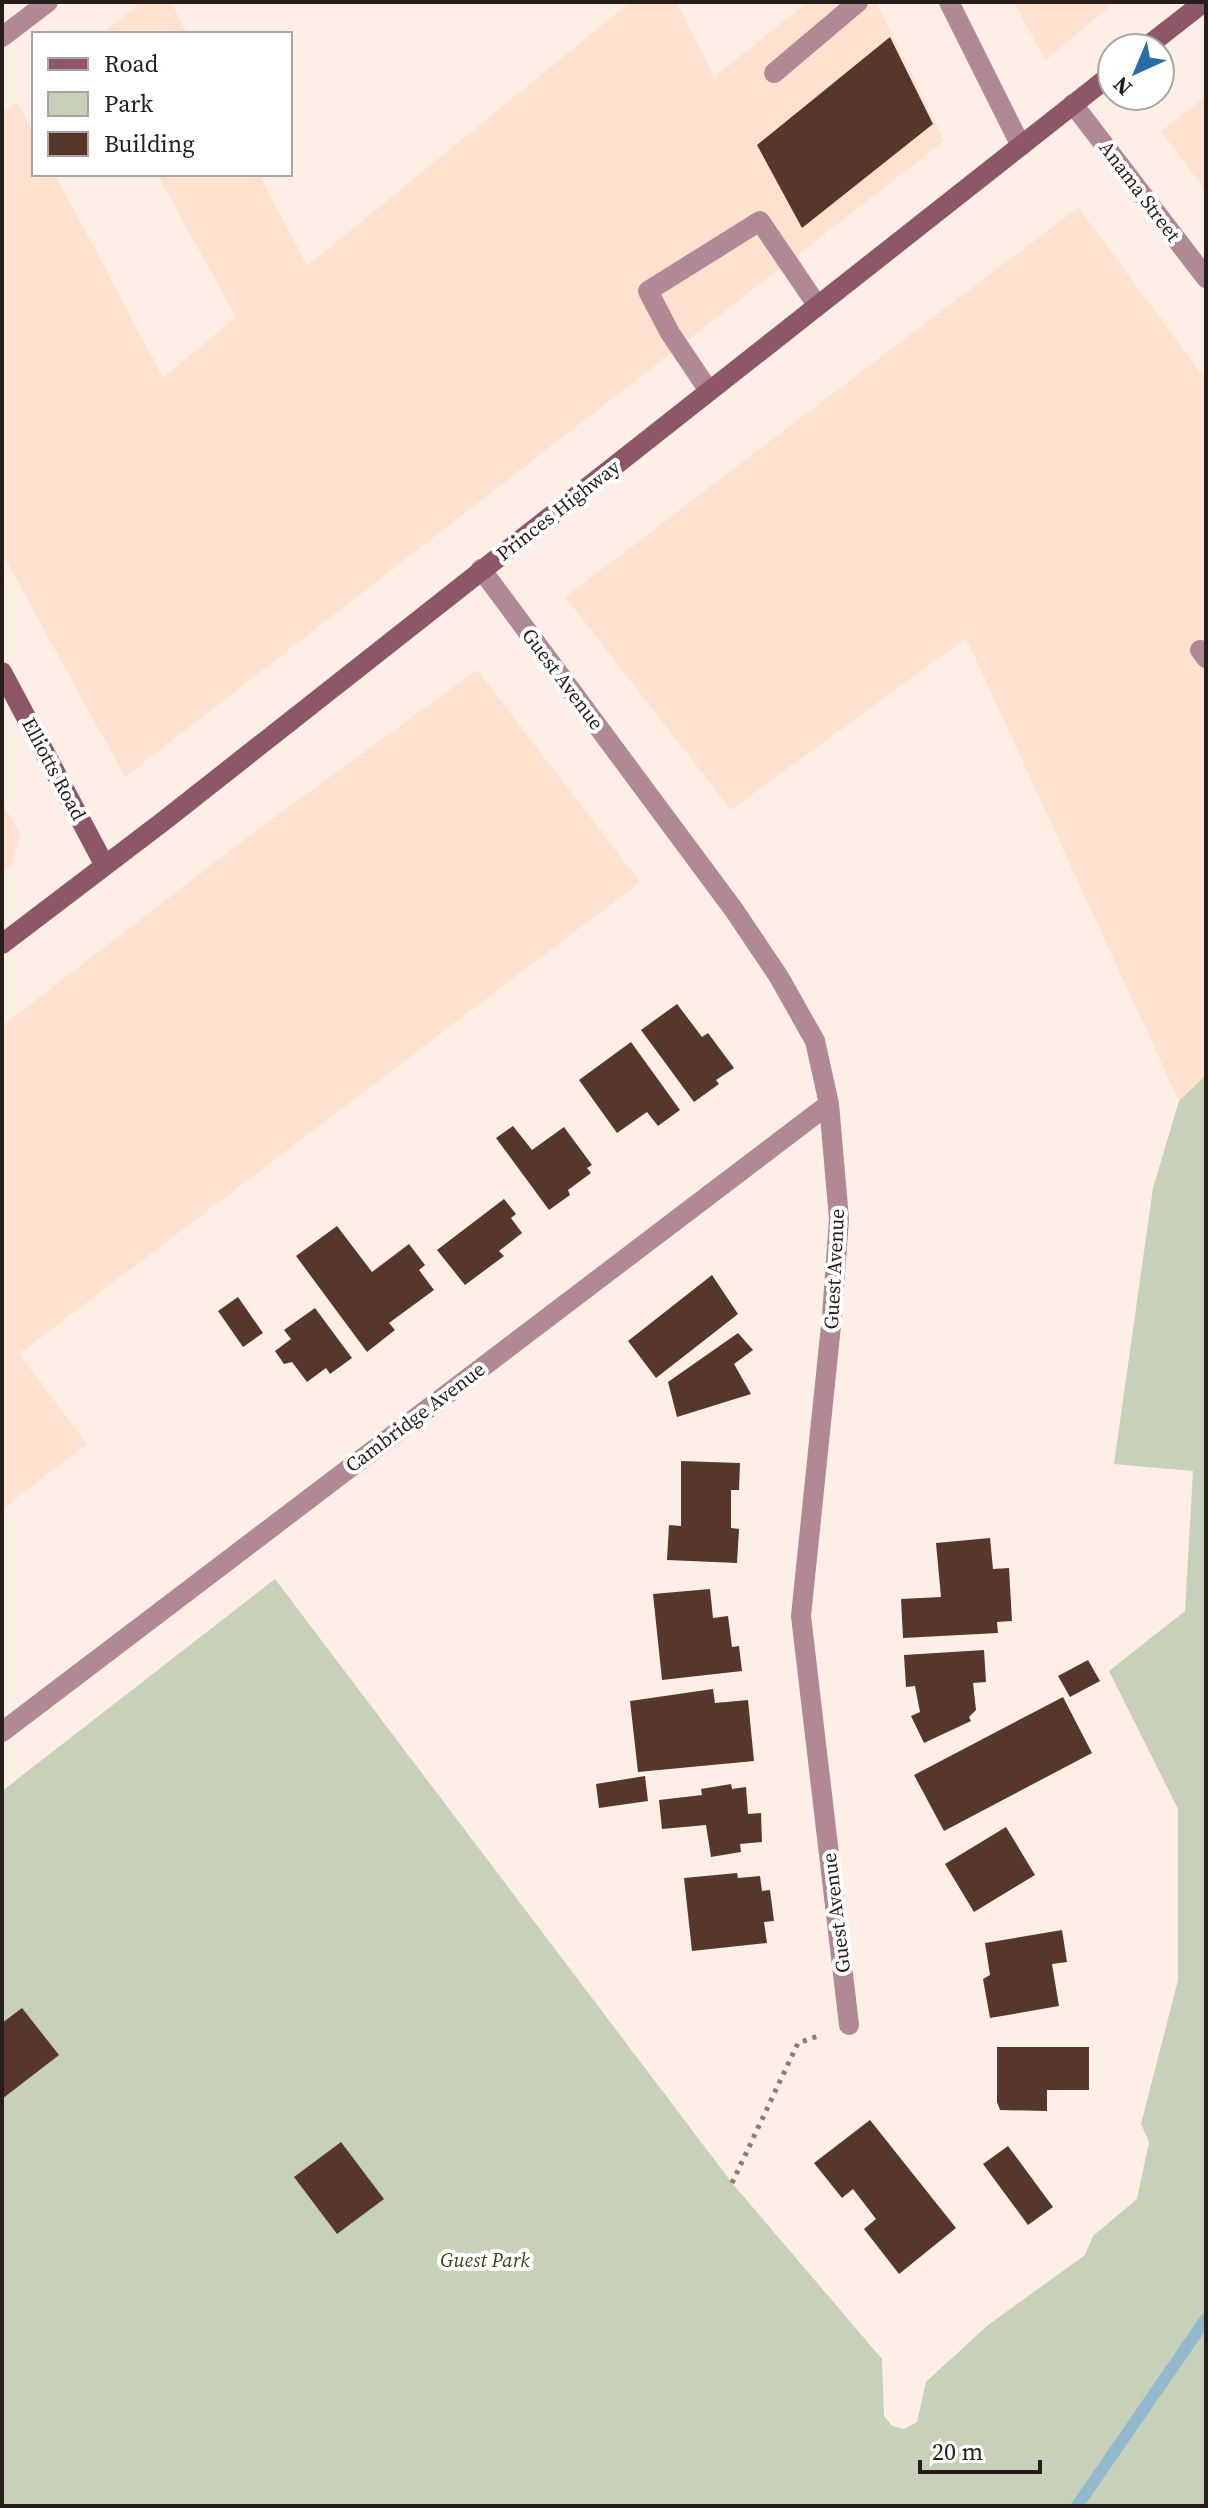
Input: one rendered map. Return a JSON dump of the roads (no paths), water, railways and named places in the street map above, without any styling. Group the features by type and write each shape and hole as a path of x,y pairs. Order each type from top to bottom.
{"main road":[{"path":"1166,32 1204,2"},
{"name":"Princes Highway","path":"2,944 1096,86"},
{"name":"Elliotts Road","path":"2,672 105,866"}],"street":[{"path":"2,37 48,2"},
{"path":"774,73 858,2"},
{"path":"949,2 1021,146"},
{"name":"Anama Street","path":"1073,104 1206,278"},
{"path":"709,391 670,333 648,291 760,221 817,305"},
{"name":"Guest Avenue","path":"481,569 734,910 779,977 815,1041 829,1104 839,1219 801,1616 849,2025"},
{"name":"Cambridge Avenue","path":"2,1732 829,1104"}],"waterway":[{"path":"1077,2506 1206,2319"}],"park label":[{"name":"Guest Park","path":"485,2260"}]}
